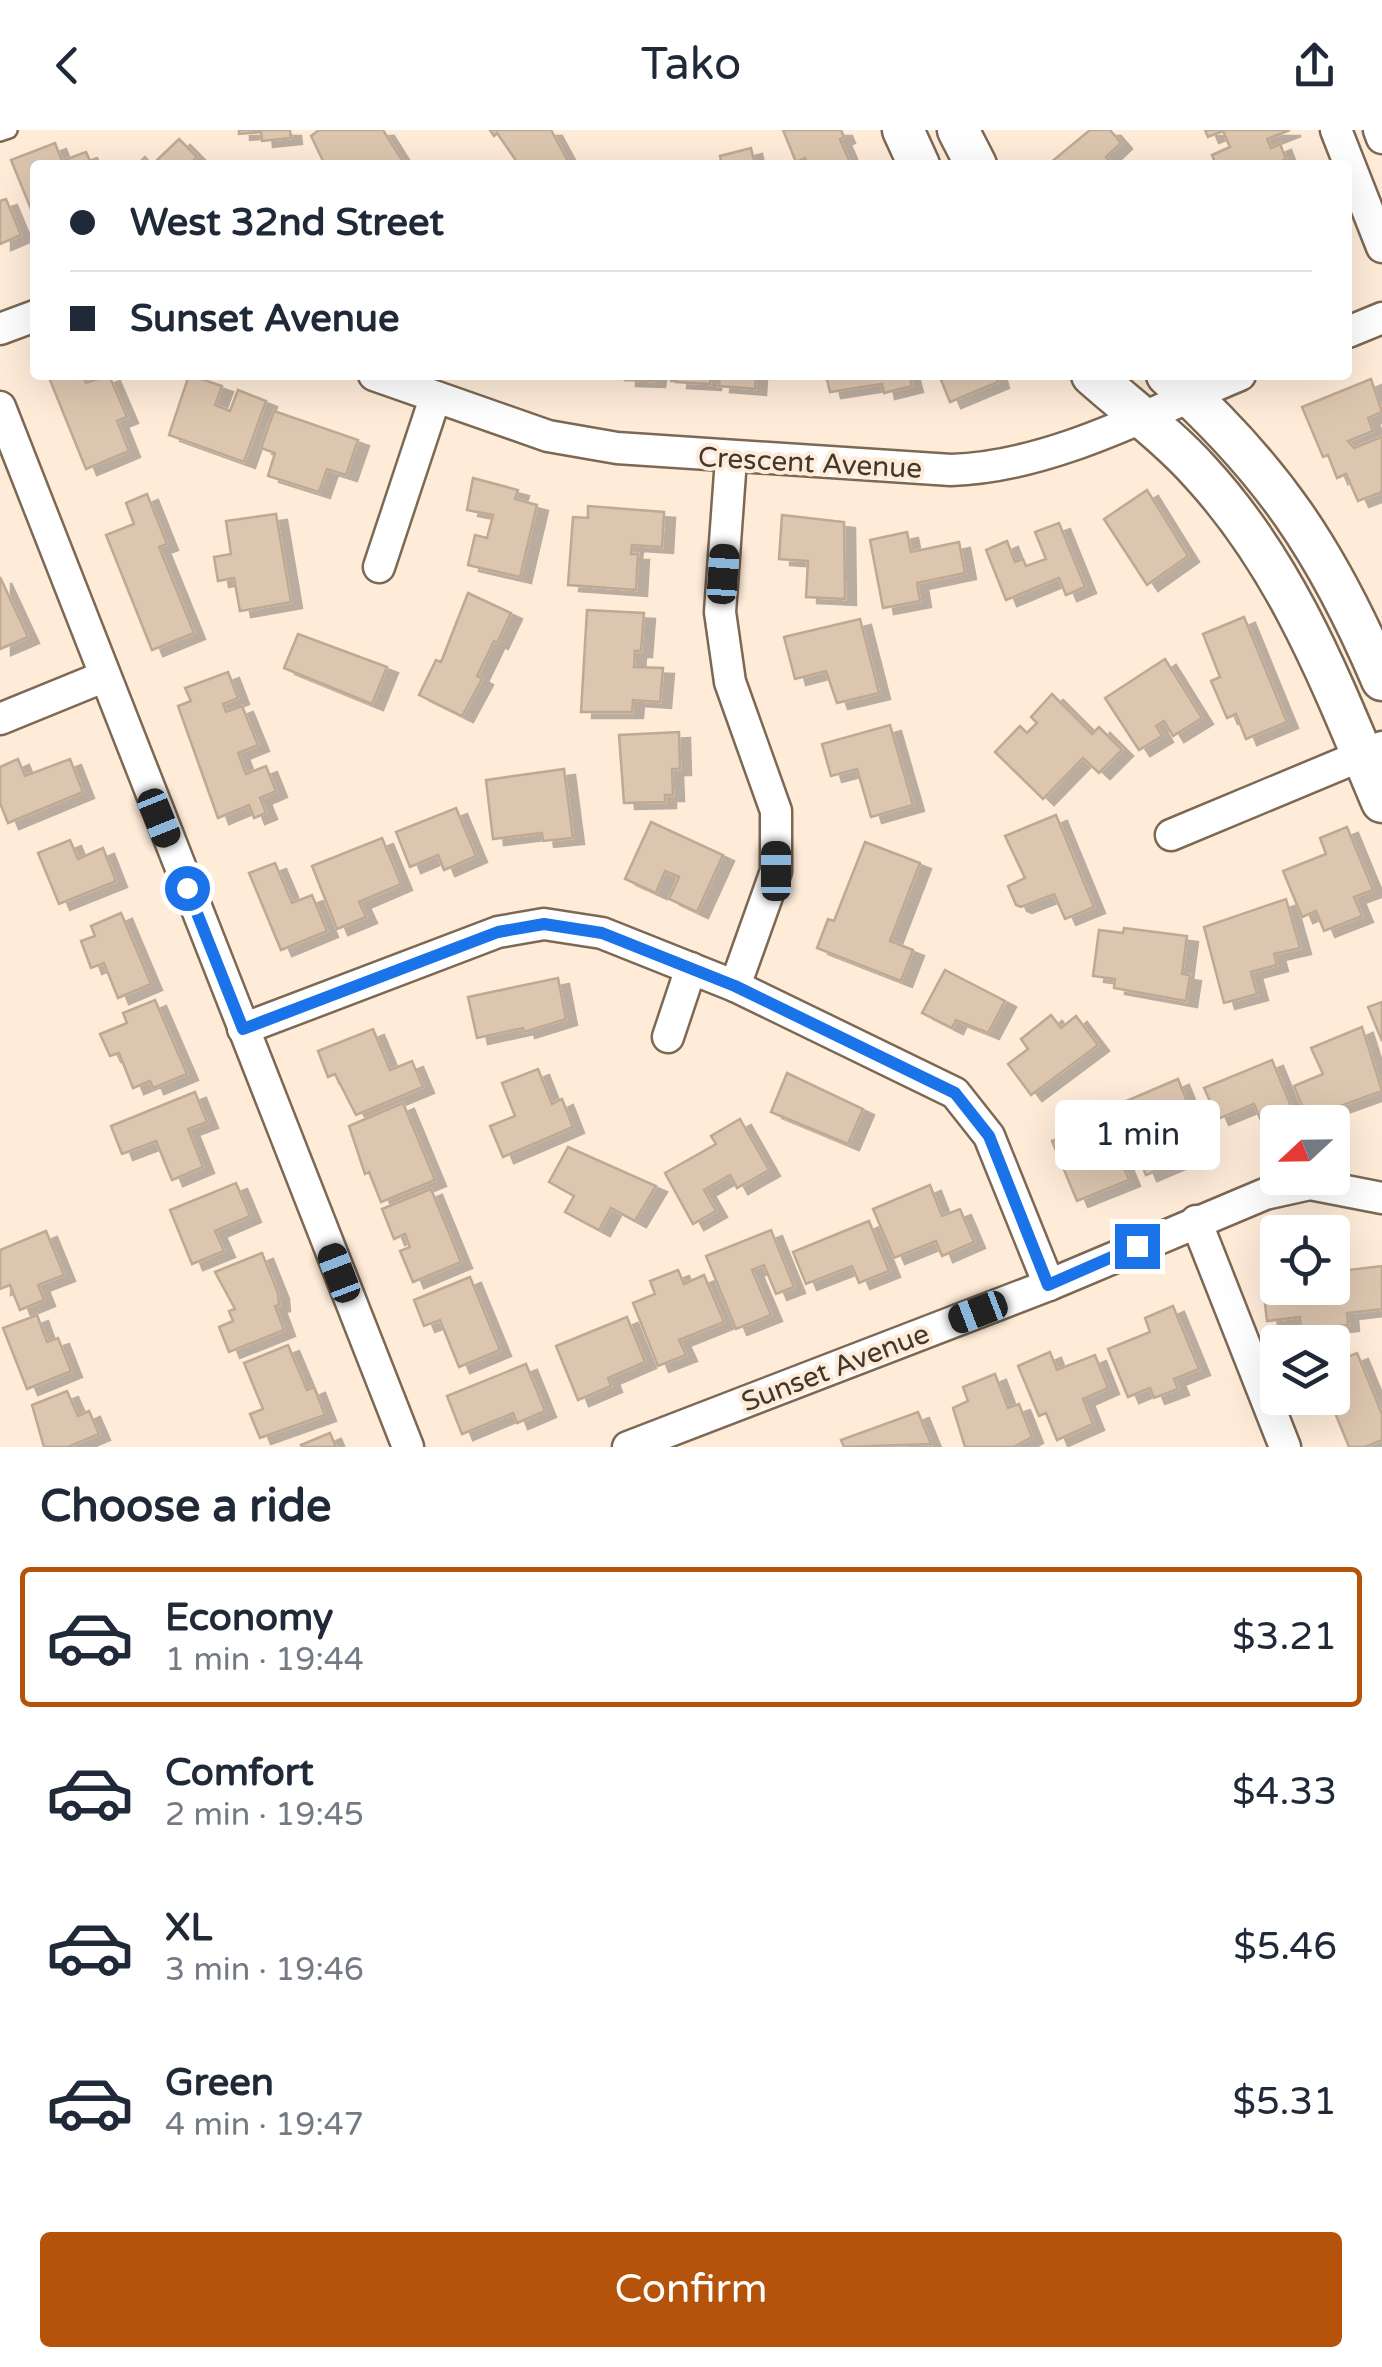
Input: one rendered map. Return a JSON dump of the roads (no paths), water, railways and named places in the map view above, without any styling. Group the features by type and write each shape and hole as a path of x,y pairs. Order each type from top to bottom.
{"main road":[{"path":"904,130 916,160"},
{"path":"958,130 973,160"},
{"path":"1098,380 1198,468 1262,548 1303,616 1372,751 1382,802"},
{"path":"1179,386 1254,459 1302,522 1345,598 1382,680"}],"street":[{"path":"1336,130 1348,160"},
{"path":"1379,130 1382,138"},
{"path":"1352,170 1382,246"},
{"path":"0,329 30,318"},
{"path":"1352,330 1382,318"},
{"name":"Crescent Avenue","path":"387,380 548,436 732,459 993,469 1138,416 1179,386 1212,380"},
{"path":"380,567 435,398"},
{"path":"0,407 408,1447"},
{"path":"732,459 720,612 730,682 776,812 776,871 735,986"},
{"path":"0,719 103,677"},
{"path":"1171,835 1372,751"},
{"path":"243,1029 498,932 544,924 602,933 735,986 955,1093 989,1136 1048,1285"},
{"path":"668,1037 691,968"},
{"name":"Sunset Avenue","path":"628,1447 1048,1285 1265,1194 1310,1184 1382,1198"},
{"path":"1196,1221 1284,1447"}],"lane":[{"path":"0,134 9,130"}]}
